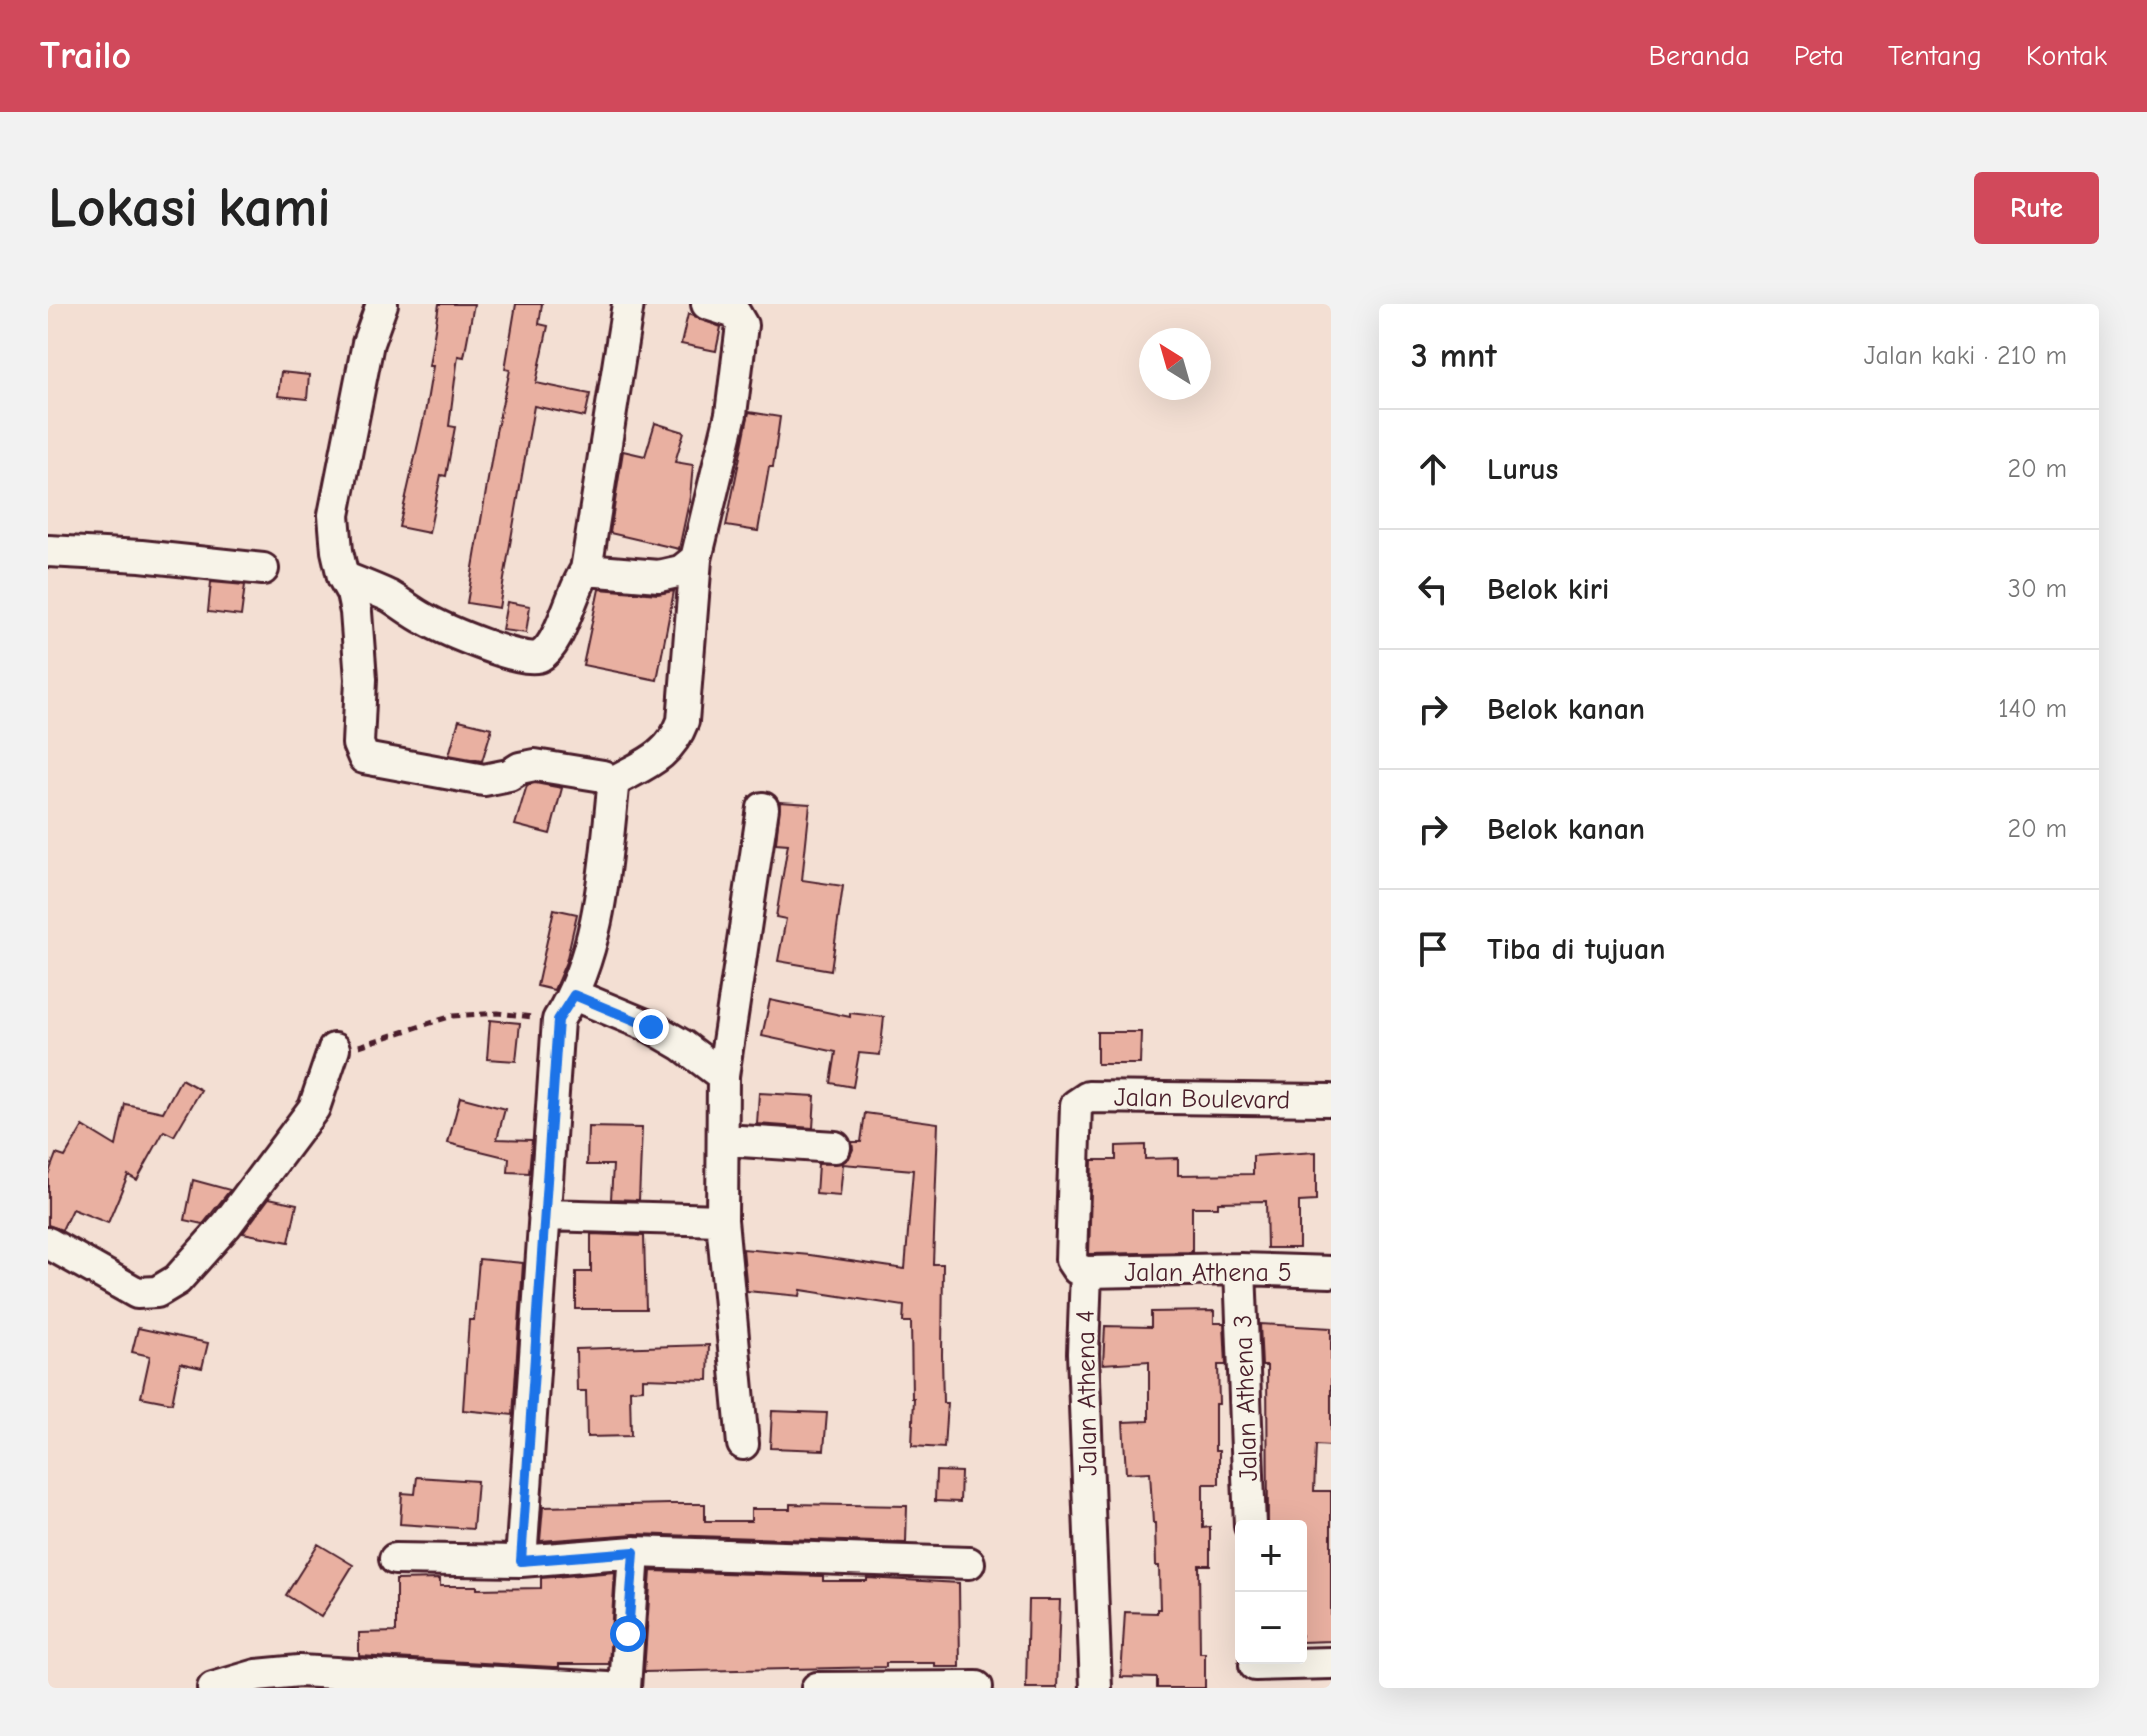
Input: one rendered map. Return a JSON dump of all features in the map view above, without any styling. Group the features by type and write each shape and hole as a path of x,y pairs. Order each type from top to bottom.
{"street":[{"path":"382,304 368,343 334,515 337,551 356,612 361,679 358,744 364,758 484,780 535,765 603,776 611,783"},
{"path":"343,577 390,597 426,620 511,655 530,660 542,656 555,638 577,583 586,570 628,304"},
{"path":"611,783 660,755 675,740 683,721 696,559 731,414 742,325 735,313 707,304"},
{"path":"48,551 141,556 263,569"},
{"path":"586,570 659,576 681,571 696,559"},
{"path":"521,1561 544,1215 566,1008 605,873 611,783"},
{"path":"743,1444 722,1220 723,1076 763,808"},
{"path":"566,1008 651,1027 682,1045 723,1076"},
{"path":"48,1243 137,1293 157,1292 177,1280 227,1224 314,1108 334,1049"},
{"name":"Jalan Boulevard","path":"1076,1105 1088,1097 1331,1100"},
{"name":"Jalan Athena 4","path":"1076,1105 1071,1260 1077,1269 1086,1272 1083,1353 1096,1688"},
{"path":"724,1140 835,1147"},
{"path":"544,1215 722,1220"},
{"name":"Jalan Athena 5","path":"1086,1272 1240,1269 1331,1272"},
{"name":"Jalan Athena 3","path":"1240,1269 1250,1520"},
{"path":"625,1688 634,1552"},
{"path":"395,1559 521,1561 634,1552 969,1563"},
{"path":"1255,1670 1331,1663"},
{"path":"213,1688 257,1675 298,1680 608,1688"},
{"path":"817,1688 977,1687"}],"path":[{"path":"334,1049 369,1044 398,1031 452,1016 566,1008"}],"building":[{"path":"439,304 474,304 464,357 458,356 449,426 455,427 446,476 441,475 429,533 399,527 425,413"},
{"path":"516,304 542,304 539,324 548,326 536,383 590,394 585,417 534,406 499,608 467,603 496,432 510,370 505,369"},
{"path":"688,314 721,327 716,351 681,344"},
{"path":"281,372 309,375 307,399 278,396"},
{"path":"749,412 780,417 773,467 769,467 758,531 726,526"},
{"path":"655,423 684,432 675,462 693,465 679,549 610,533 623,451 645,456"},
{"path":"211,582 245,585 241,616 208,612"},
{"path":"599,589 658,594 674,591 657,680 583,665"},
{"path":"507,602 530,606 526,633 502,630"},
{"path":"459,720 492,728 482,761 449,755"},
{"path":"535,783 562,788 550,834 515,825 527,785"},
{"path":"780,802 810,804 802,880 843,886 831,970 778,961 786,919 776,917 788,844 776,843"},
{"path":"554,909 577,914 566,962 554,990 537,986"},
{"path":"770,1000 850,1017 850,1013 884,1017 880,1055 859,1053 853,1087 831,1083 836,1052 762,1036"},
{"path":"490,1020 520,1023 516,1061 487,1059"},
{"path":"1097,1032 1141,1032 1140,1064 1097,1064"},
{"path":"181,1079 201,1090 174,1136 164,1131 137,1180 128,1175 108,1223 72,1209 62,1230 48,1225 48,1175 56,1154 65,1157 83,1126 116,1146 125,1104 163,1112"},
{"path":"759,1093 815,1096 813,1128 757,1124"},
{"path":"460,1097 505,1109 497,1139 532,1140 529,1173 508,1172 509,1158 448,1143"},
{"path":"865,1113 938,1123 933,1264 943,1264 943,1403 947,1403 944,1448 912,1446 911,1322 903,1322 904,1306 801,1290 800,1296 747,1291 743,1249 905,1269 913,1170 843,1164 840,1196 816,1194 818,1164 842,1163 849,1158 852,1142 861,1142"},
{"path":"588,1127 642,1128 639,1200 611,1199 613,1165 587,1165"},
{"path":"1145,1145 1145,1159 1178,1158 1178,1175 1253,1174 1253,1156 1316,1152 1316,1201 1299,1202 1299,1248 1267,1248 1266,1201 1218,1202 1218,1207 1192,1207 1192,1252 1089,1254 1092,1160 1116,1160 1116,1146"},
{"path":"193,1180 230,1190 203,1224 185,1220"},
{"path":"269,1198 297,1204 289,1242 243,1233"},
{"path":"591,1234 644,1236 646,1309 576,1309 576,1272 591,1272"},
{"path":"479,1259 523,1263 513,1415 463,1410 469,1320 474,1320"},
{"path":"1214,1311 1214,1323 1224,1323 1226,1365 1218,1365 1219,1404 1215,1404 1219,1484 1203,1484 1203,1528 1210,1527 1210,1565 1199,1565 1200,1653 1205,1653 1205,1688 1157,1688 1157,1678 1121,1677 1125,1612 1157,1613 1160,1609 1150,1472 1126,1473 1123,1422 1149,1421 1149,1361 1103,1364 1105,1326 1151,1327 1151,1312"},
{"path":"1260,1324 1331,1328 1331,1446 1316,1445 1314,1491 1331,1491 1331,1641 1307,1642 1307,1520 1268,1520 1267,1366 1262,1366"},
{"path":"138,1328 208,1343 202,1368 180,1363 172,1403 141,1397 150,1356 132,1352"},
{"path":"709,1345 708,1380 643,1378 643,1389 630,1390 631,1436 587,1437 586,1391 577,1391 576,1349"},
{"path":"772,1411 827,1413 824,1450 770,1448"},
{"path":"936,1471 961,1472 960,1502 935,1501"},
{"path":"417,1477 477,1481 473,1529 400,1524 402,1493 415,1494"},
{"path":"705,1504 705,1521 751,1521 751,1509 790,1509 790,1504 907,1506 906,1543 635,1534 540,1541 543,1507"},
{"path":"318,1544 353,1565 321,1617 286,1595"},
{"path":"651,1571 823,1576 823,1581 867,1581 867,1578 959,1583 960,1667 935,1667 935,1663 886,1663 886,1667 644,1672"},
{"path":"615,1572 609,1664 559,1664 559,1667 554,1667 359,1656 359,1633 396,1632 396,1580 440,1579 440,1586 477,1586 477,1589 541,1588 541,1578"},
{"path":"1028,1600 1060,1600 1057,1688 1026,1688"}],"route":[{"path":"628,1634 634,1552 521,1561 558,1020 574,995 651,1027"}]}
